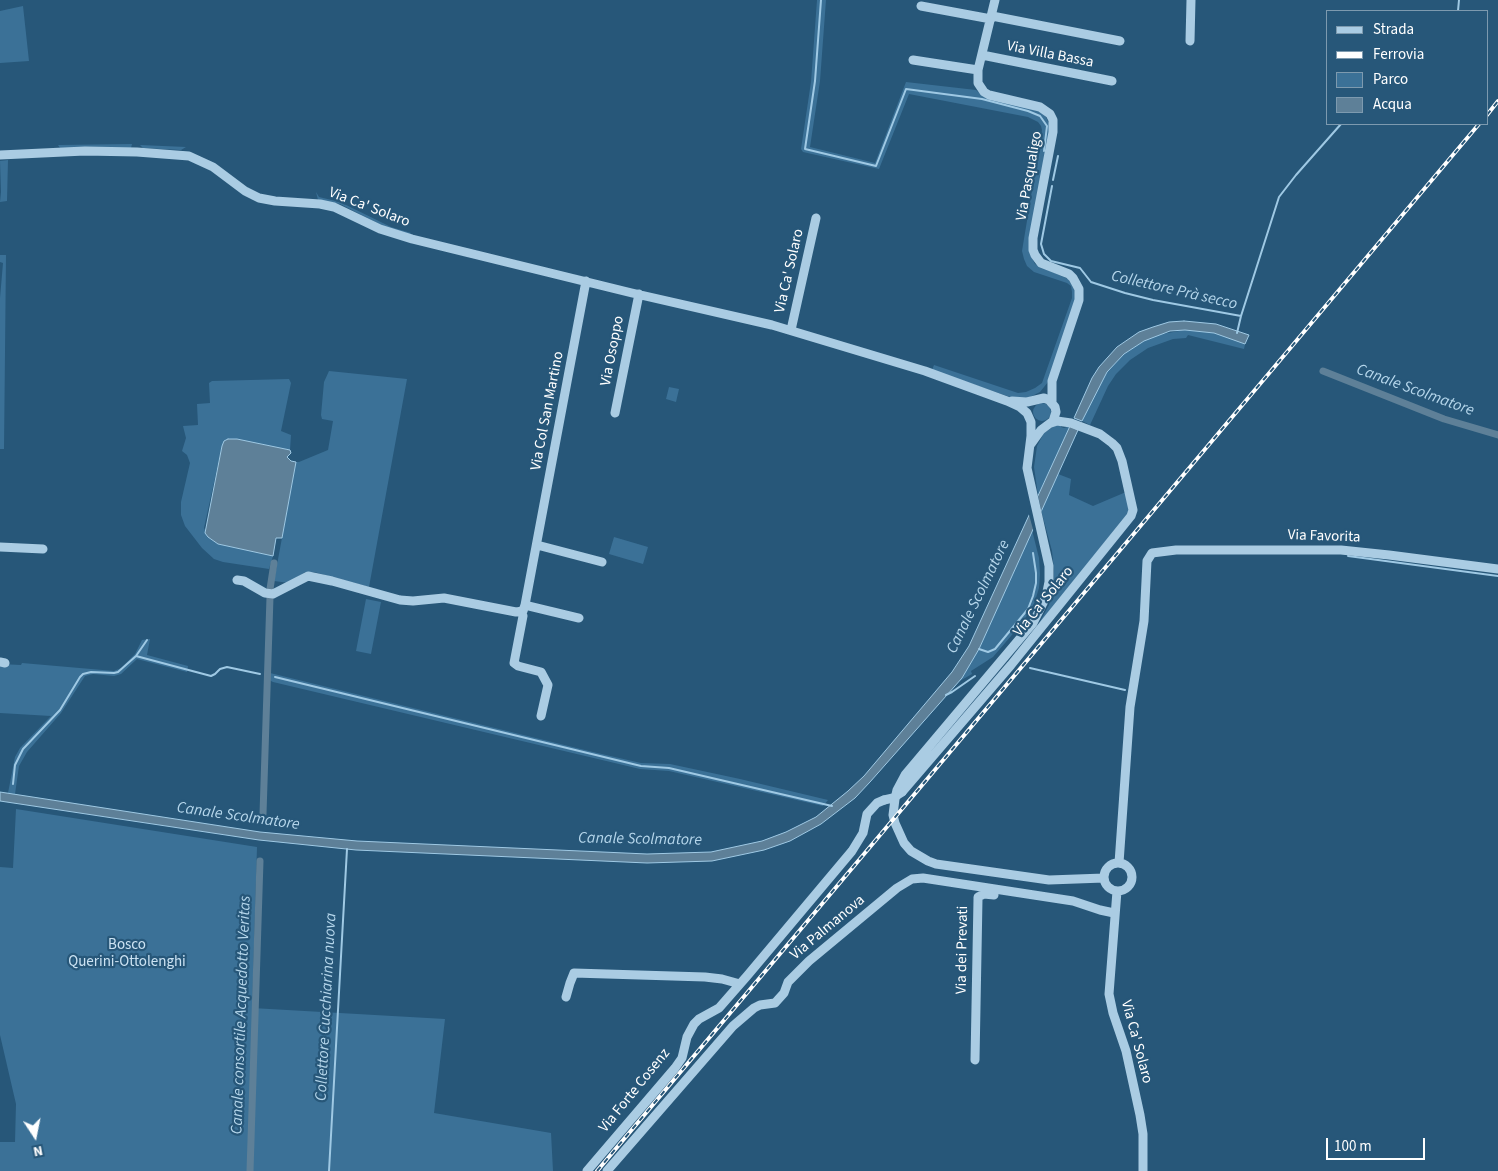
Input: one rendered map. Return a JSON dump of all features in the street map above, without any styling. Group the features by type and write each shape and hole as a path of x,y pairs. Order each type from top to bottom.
{"street":[{"path":"913,60 978,70 995,0"},
{"path":"1190,41 1191,0"},
{"path":"921,6 1120,41"},
{"name":"Via Villa Bassa","path":"982,56 1112,81"},
{"name":"Via Pasqualigo","path":"978,70 978,83 984,92 1040,107 1050,114 1052,120 1053,132 1033,238 1033,250 1041,263 1069,274 1077,283 1079,294 1079,300 1052,381 1054,405"},
{"name":"Via Ca' Solaro","path":"0,156 94,151 165,153 189,156 213,167 245,191 258,198 334,207 399,236 791,330 925,371 1007,400 1020,402 1036,399 1048,400 1071,423"},
{"name":"Via Ca' Solaro","path":"791,330 816,218"},
{"name":"Via Col San Martino","path":"541,716 548,685 541,672 518,666 514,663 586,282"},
{"name":"Via Osoppo","path":"615,413 638,294"},
{"name":"Via Pasqualigo","path":"1036,399 1052,381"},
{"path":"1027,413 1028,408 1036,399"},
{"name":"Via Ca' Solaro","path":"1007,400 1027,413 1031,422 1027,468 1048,557 1050,573 1046,597 1040,613 1014,646 905,775 897,790 893,815 901,838 911,851 936,864 1049,880 1104,878"},
{"path":"1030,446 1035,436 1056,417 1054,405"},
{"name":"Via Ca' Solaro","path":"740,984 852,851 863,833 867,814 873,806 902,792 1011,665 1131,516 1133,510 1122,461 1117,448 1107,438 1071,423 1057,421 1040,426 1031,422"},
{"path":"536,545 602,562"},
{"path":"0,546 43,549"},
{"name":"Via Favorita","path":"1119,863 1130,707 1142,636 1147,561 1150,555 1159,551 1176,550 1341,550 1498,569"},
{"path":"237,580 244,581 265,593 273,594 308,576 400,600 449,599 516,612 523,608 579,618"},
{"path":"1114,863 1119,863 1130,869 1132,878 1125,888 1117,891 1107,886 1104,878 1106,869 1114,863"},
{"name":"Via Palmanova","path":"608,1171 733,1026 754,1008 760,1005 775,1003 784,993 788,982 808,961 897,888 912,879 923,878 1073,900 1114,913"},
{"name":"Via Ca' Solaro","path":"1117,891 1109,994 1113,1013 1126,1051 1140,1115 1143,1171"},
{"name":"Via dei Prevati","path":"975,1060 978,897 984,894 1089,909 1092,907"},
{"path":"566,997 574,973 705,977 740,984"},
{"name":"Via Forte Cosenz","path":"587,1171 675,1068 682,1058 686,1037 694,1024 700,1018 719,1008 740,984"}],"green space":[{"path":"817,0 826,0 820,81 810,147 875,163 906,82 976,90 983,96 1039,111 1046,117 1050,126 1029,252 1035,264 1068,279 1075,290 1076,299 1048,382 1040,392 1028,398 1010,397 932,370 934,365 1018,393 1026,392 1042,383 1072,298 1072,292 1071,286 1067,283 1034,272 1027,266 1022,251 1042,130 1041,126 1038,122 1028,117 909,94 879,169 803,152 801,149 811,82"},
{"path":"23,6 29,61 0,63 0,11"},
{"path":"132,144 131,148 60,148 58,145"},
{"path":"140,145 186,147 181,150 143,148"},
{"path":"8,160 7,201 0,202 0,161"},
{"path":"316,192 319,197 340,202 391,227 411,233 409,235 391,230 340,204 318,200"},
{"path":"0,255 6,255 4,449 0,449 0,298 3,263 0,262"},
{"path":"1185,330 1214,333 1245,344 1244,349 1188,335 1186,338 1173,339 1148,348 1130,360 1116,374 1108,386 1090,425 1082,421 1100,383 1107,372 1124,354 1156,335"},
{"path":"329,371 407,379 369,587 314,572 305,572 289,583 274,581 296,462 328,450 333,421 322,419 321,415 324,382"},
{"path":"289,379 291,383 281,431 291,435 290,450 237,439 224,441 204,528 208,537 218,544 273,556 269,569 214,559 202,548 185,526 181,515 181,502 190,463 187,455 182,451 186,438 183,426 198,425 197,404 210,403 209,383 212,381"},
{"path":"669,387 679,389 676,402 666,399"},
{"path":"1038,403 1046,403 1051,408 1049,419 1038,421 1033,416 1033,408"},
{"path":"1056,425 1061,425 1064,428 1070,426 1038,495 1034,467 1037,446 1044,433"},
{"path":"1058,474 1071,479 1069,495 1093,506 1126,492 1129,509 1036,629 1049,605 1054,586 1052,551 1041,510"},
{"path":"1032,530 1039,558 1040,574 1039,588 1034,604 1023,622 993,657 971,671 972,674 958,682 979,649"},
{"path":"614,537 648,547 643,564 609,554"},
{"path":"366,599 381,602 371,654 356,651"},
{"path":"150,639 147,655 188,666 187,672 137,659 121,674 114,676 93,674 85,676 61,713 27,752 19,766 15,794 8,793 15,757 20,748 51,716 0,713 0,664 21,665 22,663 114,671 121,668 135,654 142,640"},
{"path":"270,673 641,763 670,764 828,800 823,806 669,771 640,769 273,682 269,680"},
{"name":"Bosco Querini-Ottolenghi","path":"16,809 257,847 252,1008 445,1019 434,1113 551,1133 553,1171 0,1171 0,1142 15,1142 16,1104 0,1035 0,867 13,868"}],"water":[{"path":"1184,321 1216,324 1249,335 1245,344 1214,333 1185,330 1170,331 1144,341 1124,354 1107,372 1082,421 1074,418 1092,378 1117,347 1139,332 1169,322"},
{"path":"1070,426 1078,430 979,649 962,678 855,798 821,824 790,841 764,850 712,861 647,863 356,850 259,840 0,801 0,792 260,832 357,841 647,854 711,852 762,841 786,832 816,817 848,791 864,776 952,672 969,646"},
{"path":"237,439 290,450 291,453 287,457 291,461 296,462 282,538 276,538 273,556 218,544 205,533 222,446 224,441"}],"pier":[{"path":"1037,491 1042,514 1034,533 1028,511"}],"waterway":[{"name":"Collettore Prà secco","path":"821,0 815,81 805,149 876,166 906,89 982,99 1040,116 1047,126 1044,151"},
{"path":"1458,10 1459,0"},
{"path":"1241,316 1279,197 1340,125"},
{"name":"Collettore Prà secco","path":"1053,180 1058,156"},
{"name":"Collettore Prà secco","path":"1052,186 1041,244 1044,254 1051,261 1080,268 1091,282 1125,293 1241,316 1237,333"},
{"name":"Canale Scolmatore","path":"1323,371 1444,419 1498,435"},
{"path":"979,649 988,652 995,649 1028,609 1036,583 1033,553"},
{"path":"1348,556 1498,576"},
{"name":"Canale consortile Acquedotto Veritas","path":"270,589 274,563"},
{"name":"Canale consortile Acquedotto Veritas","path":"263,814 270,597"},
{"path":"13,784 15,765 23,749 60,710 80,677 91,672 118,672 136,656 147,640"},
{"path":"136,656 211,676 220,669 227,667 260,674"},
{"path":"1030,668 1125,690"},
{"path":"946,695 975,676"},
{"path":"275,677 641,766 669,768 832,806"},
{"name":"Collettore Cucchiarina nuova","path":"329,1171 347,849"},
{"name":"Canale consortile Acquedotto Veritas","path":"250,1171 260,861"}],"railway":[{"path":"1488,114 1498,101"},
{"path":"597,1171 1478,125"}]}
